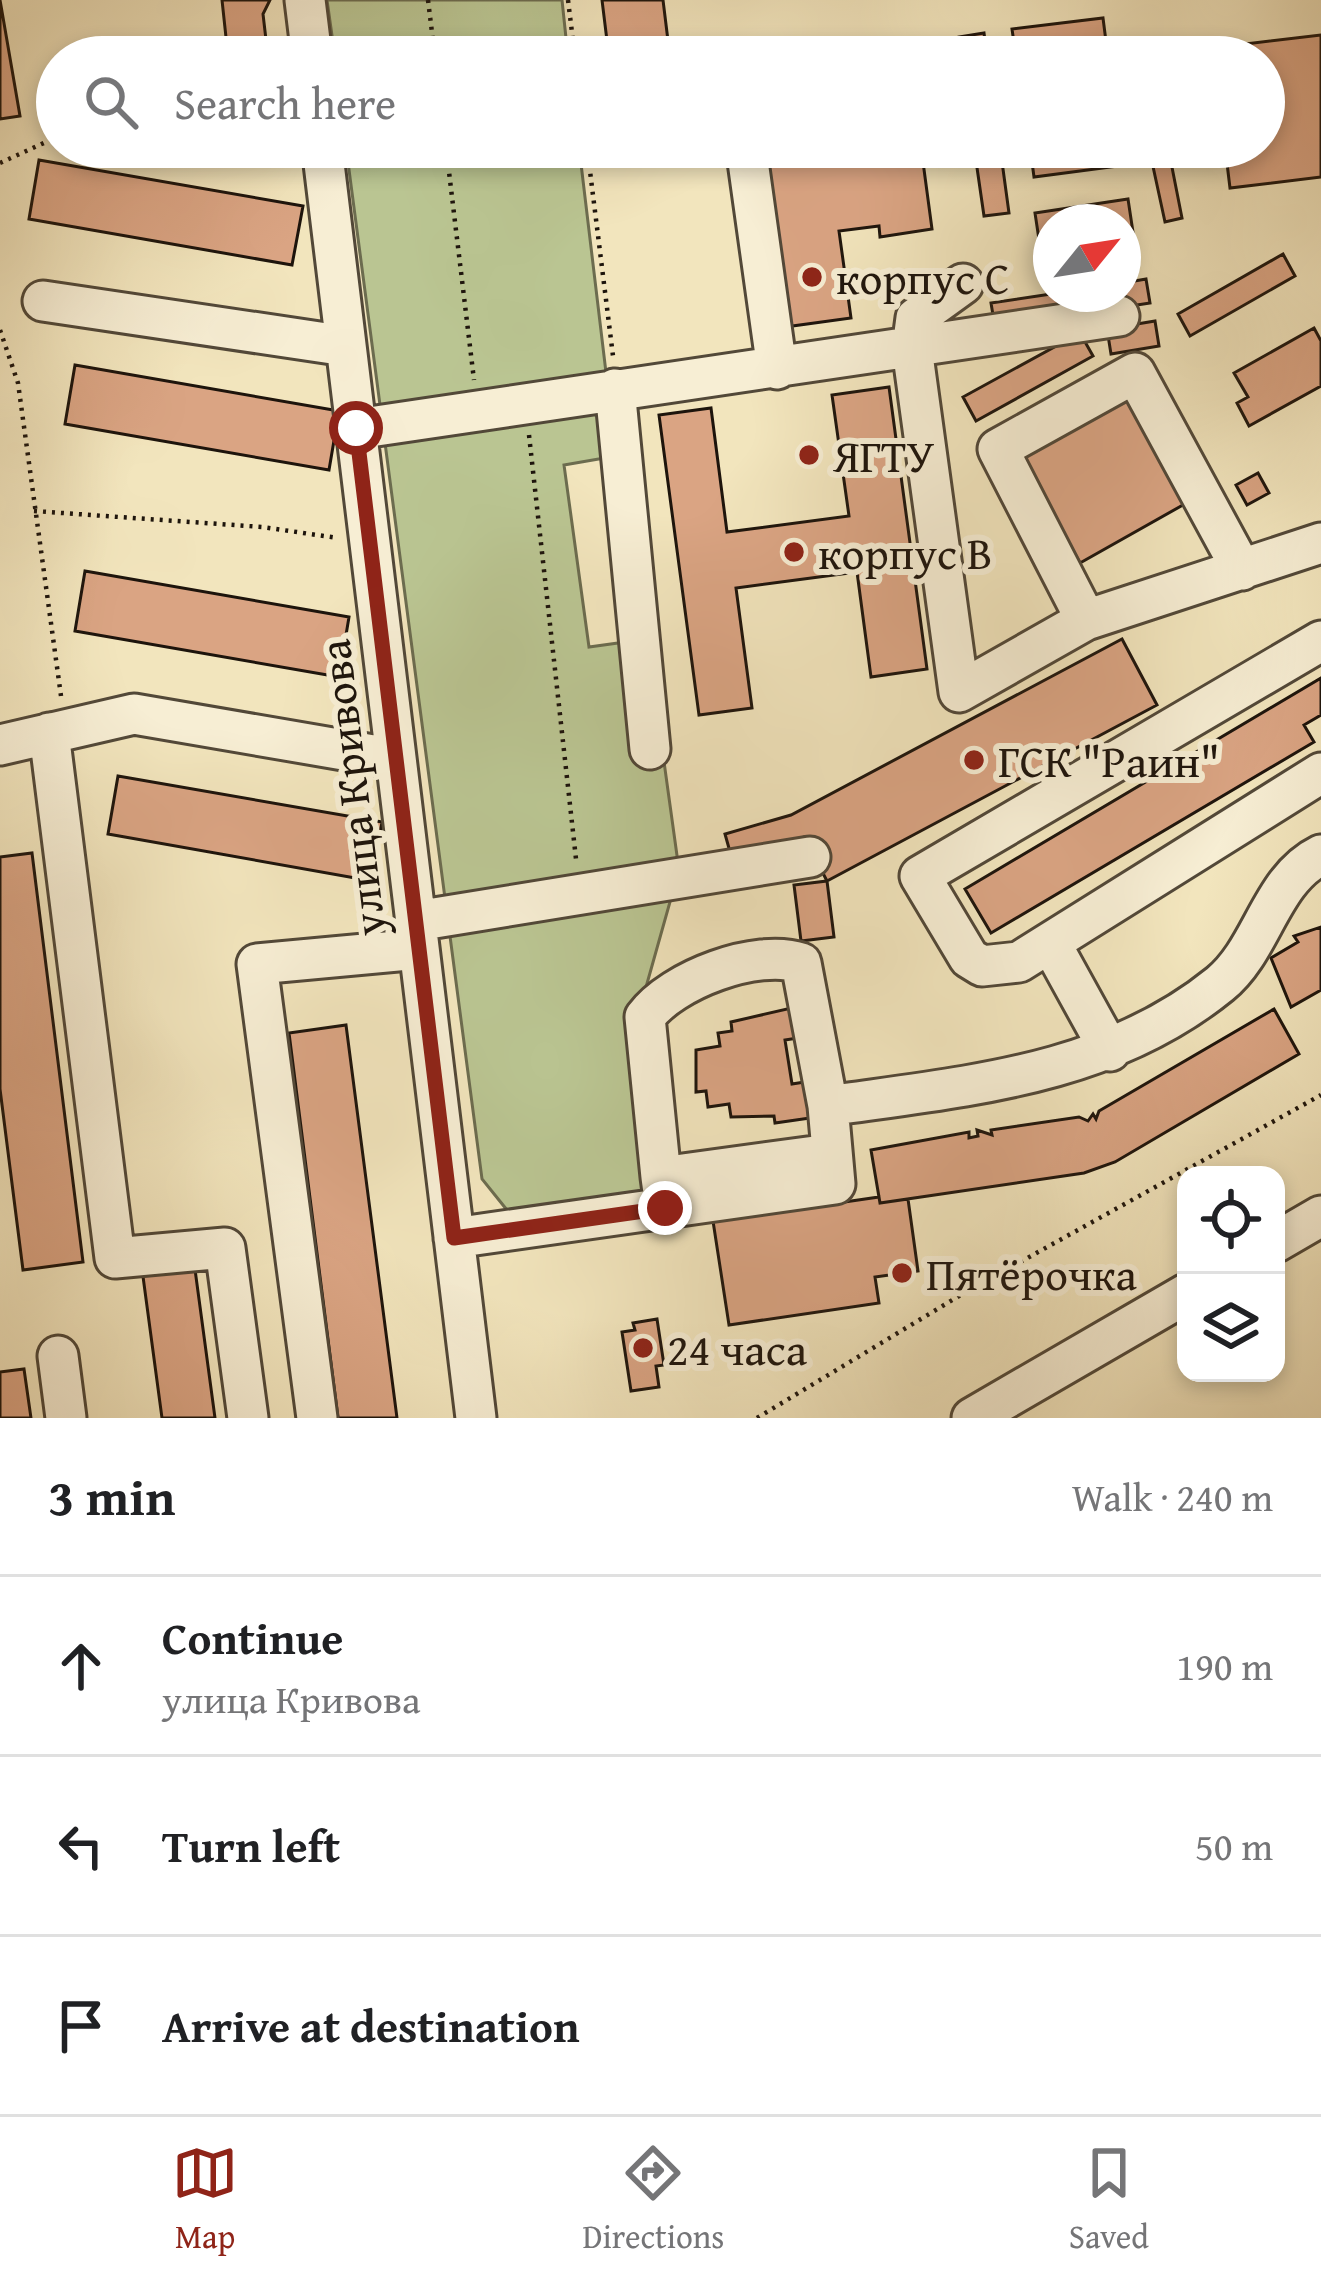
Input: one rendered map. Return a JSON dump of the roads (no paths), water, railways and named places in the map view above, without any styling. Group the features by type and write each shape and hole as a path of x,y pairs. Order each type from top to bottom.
{"street":[{"path":"305,0 309,36"},
{"name":"улица Кривова","path":"325,168 476,1418"},
{"path":"749,168 777,369"},
{"path":"963,284 916,318 912,348 959,692 1086,620 1321,542"},
{"path":"44,301 346,346"},
{"path":"356,428 1119,316"},
{"path":"1086,620 998,449 1135,373 1242,570"},
{"path":"616,389 650,748"},
{"path":"1321,640 920,876 969,958 982,966 1018,962 1321,773"},
{"path":"0,745 134,714 396,759"},
{"path":"59,731 115,1258 225,1248 248,1418"},
{"path":"828,1106 1045,1074 1110,1051 1223,982 1300,866 1321,855"},
{"path":"317,1418 257,964 417,935 580,894 810,857"},
{"path":"1051,944 1110,1051"},
{"path":"454,1238 663,1192 835,1184 828,1106 801,963 732,962 656,1005 645,1017 663,1192"},
{"path":"1285,1237 1321,1216"},
{"path":"972,1418 1177,1299"},
{"path":"58,1355 66,1418"}],"place":[{"name":"корпус С","path":"812,277"},
{"name":"ЯГТУ","path":"809,455"},
{"name":"корпус В","path":"794,552"},
{"name":"ГСК \"Раин\"","path":"974,760"},
{"name":"Пятёрочка","path":"902,1273"},
{"name":"24 часа","path":"643,1348"}]}
